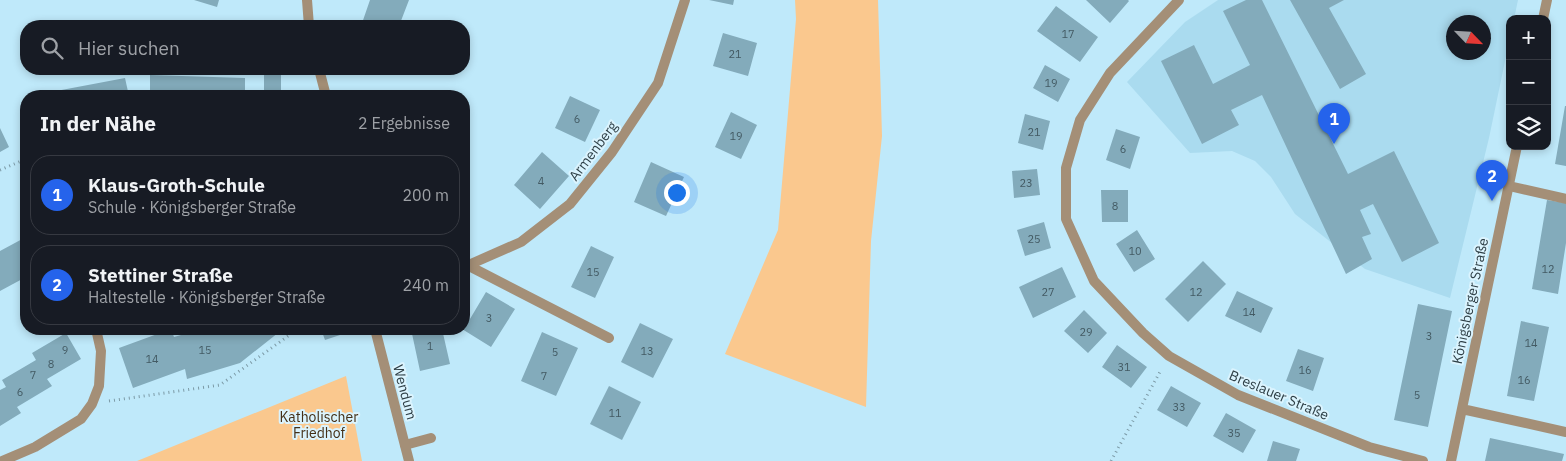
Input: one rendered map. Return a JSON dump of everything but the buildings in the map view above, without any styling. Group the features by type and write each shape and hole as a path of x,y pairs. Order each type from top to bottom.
{"street":[{"path":"307,0 309,20"},
{"name":"Armenberg","path":"470,264 521,242 570,204 612,152 658,83 684,0"},
{"name":"Breslauer Straße","path":"1179,0 1110,72 1080,120 1066,168 1066,219 1094,280 1142,333 1169,356 1238,395 1369,447 1423,461"},
{"path":"1544,15 1547,0"},
{"path":"321,75 324,90"},
{"name":"Königsberger Straße","path":"1451,461 1516,150"},
{"path":"1508,186 1566,199"},
{"path":"470,268 609,338"},
{"path":"2,461 35,447 81,419 92,404 99,386 101,351 97,335"},
{"name":"Wendum","path":"377,335 409,461"},
{"path":"1462,409 1566,432"},
{"path":"405,445 431,438"}],"path":[{"path":"0,170 20,162"},
{"path":"92,404 220,385 289,335"},
{"path":"1111,461 1169,356"}],"shaded area":[{"path":"1218,0 1518,0 1515,15 1506,15 1506,56 1489,138 1450,298 1365,269 1295,214 1271,177 1255,161 1232,151 1190,153 1127,82 1185,22"}],"green space":[{"path":"795,0 878,0 882,136 871,241 866,407 725,354 778,230 796,19"},
{"name":"Katholischer Friedhof","path":"346,376 362,461 137,461"}],"place":[{"name":"Klaus-Groth-Schule","path":"1334,144"},
{"name":"Stettiner Straße","path":"1492,201"}]}
